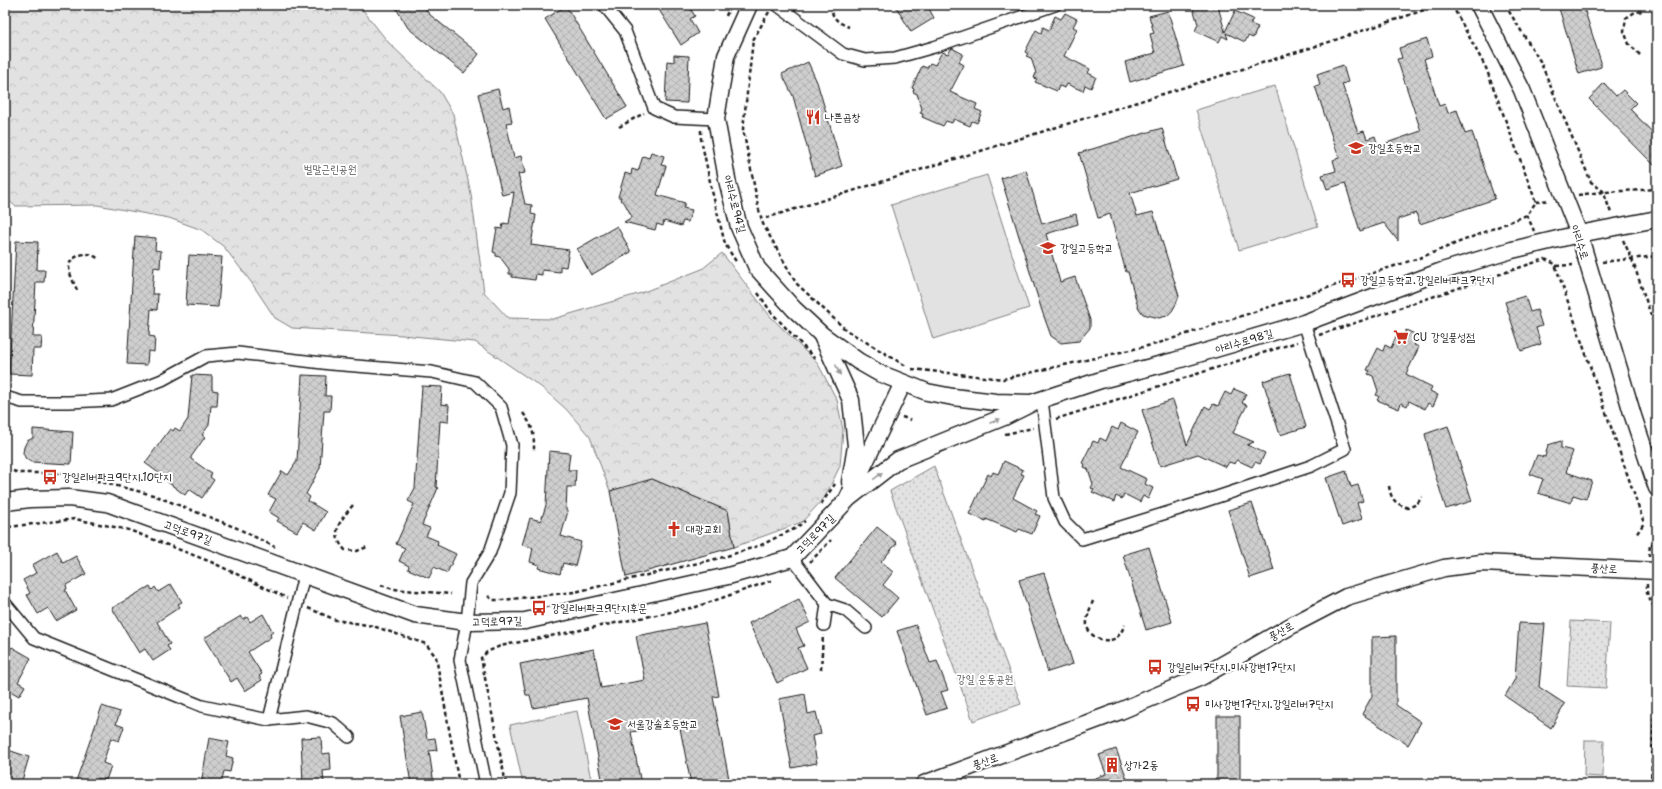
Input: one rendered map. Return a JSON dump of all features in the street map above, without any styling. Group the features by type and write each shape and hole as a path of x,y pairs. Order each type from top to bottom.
{"street":[{"path":"604,5 625,32 654,108 674,117 716,119"},
{"name":"아리수로94길","path":"749,5 726,56 716,119 728,184 738,226 757,268 794,309 822,335 858,361 903,383"},
{"path":"774,8 843,54 865,60 895,58 934,47 1055,5"},
{"name":"아리수로","path":"1479,5 1522,90 1579,234 1633,416 1657,488"},
{"name":"아리수로98길","path":"903,383 927,392 953,397 996,402 1036,402 1101,380 1174,362 1304,323 1442,271 1512,250 1579,234 1657,219"},
{"path":"847,500 898,460 1004,417 1036,402 1045,422 1054,498 1065,522 1082,539 1311,466 1345,449 1304,323"},
{"path":"822,335 851,400 856,446 847,500"},
{"path":"5,397 22,402 111,400 162,380 206,356 238,352 331,364 432,372 475,382 500,407 512,445 510,493 490,552 471,583 467,622 460,660 486,784"},
{"name":"고덕로97길","path":"5,502 30,499 69,498 107,503 416,615 467,622 525,621 728,576 792,558 847,500 903,383"},
{"path":"792,558 827,604 845,610 866,628"},
{"name":"풍산로","path":"924,784 1120,711 1201,677 1296,623 1346,597 1437,570 1481,563 1657,571"},
{"path":"269,720 304,575"},
{"path":"5,603 34,638 202,706 269,720 306,716 333,723 349,737"},
{"path":"824,625 827,604"}],"path":[{"path":"832,5 833,16 839,23 849,28"},
{"path":"766,218 1326,44 1439,5"},
{"path":"774,8 753,40 743,129 763,224 796,283 846,330 910,369 1004,379 1156,344 1422,257 1527,215 1536,202 1486,68 1452,5"},
{"path":"1506,5 1540,61 1591,182 1603,191 1613,192 1657,189"},
{"path":"1640,55 1629,44 1624,31 1626,18 1634,12 1644,11"},
{"path":"619,127 646,112"},
{"path":"77,290 70,274 69,265 73,258 88,254 98,258"},
{"path":"1657,256 1632,259 1657,333"},
{"path":"1000,435 1038,427 1045,422 1309,338 1545,259 1555,264 1644,523 1636,535"},
{"path":"524,413 531,423 534,433 534,452"},
{"path":"13,471 20,473 66,473 153,495 237,528 279,549"},
{"path":"817,509 836,482"},
{"path":"1389,486 1390,496 1398,504 1408,508 1417,504 1422,497"},
{"path":"353,505 341,519 337,531 338,541 345,550 357,551 367,547"},
{"path":"8,527 75,519 129,530 211,562 336,620 373,626 426,644 436,657 459,784"},
{"path":"488,596 493,600 502,600 575,592 656,574 724,557 761,545 796,528 807,519"},
{"path":"1650,544 1657,544"},
{"path":"379,584 393,589 451,594"},
{"path":"1647,593 1657,613"},
{"path":"1092,601 1088,615 1087,627 1093,636 1103,640 1114,639 1121,633 1125,625"},
{"path":"1652,604 1657,604"},
{"path":"821,670 824,625"},
{"path":"1651,784 1657,644"},
{"path":"481,658 506,784"}],"green space":[{"name":"벌말근린공원","path":"5,5 359,5 388,42 440,92 453,114 471,194 484,292 508,318 553,319 641,293 702,269 722,253 770,316 818,364 837,400 843,430 840,466 825,497 802,522 734,547 728,511 652,479 610,491 590,437 566,409 541,387 475,342 402,335 292,328 275,318 251,282 224,247 202,230 169,218 97,205 15,206 5,197"},
{"path":"1275,86 1318,226 1239,250 1196,110"},
{"path":"987,175 1029,308 933,339 891,205"},
{"name":"강일 운동공원","path":"934,466 1021,704 973,721 890,491"},
{"path":"1571,621 1610,623 1606,688 1567,686"},
{"path":"577,711 592,784 523,784 510,725"},
{"path":"1585,740 1604,740 1603,777 1584,776"}],"building":[{"path":"394,5 423,5 429,14 479,54 464,73 408,28"},
{"path":"656,5 688,5 695,16 690,19 698,33 681,45"},
{"path":"895,5 927,5 934,18 911,32"},
{"path":"1192,5 1211,5 1212,8 1218,6 1225,32 1235,11 1253,19 1250,24 1258,27 1253,38 1248,36 1245,42 1226,33 1228,39 1222,36 1219,42 1195,31 1198,24"},
{"path":"1558,5 1583,5 1601,62 1601,67 1579,74"},
{"path":"566,6 627,107 606,119 545,19"},
{"path":"1168,11 1184,66 1130,82 1125,62 1155,53 1150,34 1154,33 1149,16"},
{"path":"1065,13 1077,19 1073,27 1077,29 1064,56 1090,69 1088,73 1096,77 1091,88 1085,85 1083,91 1067,84 1065,88 1059,86 1057,91 1035,82 1037,79 1034,78 1036,73 1031,58 1026,56 1028,54 1025,52 1036,30 1041,33 1043,27 1049,30 1055,16 1061,19"},
{"path":"1427,39 1432,56 1424,59 1439,106 1445,104 1448,113 1457,110 1465,134 1472,132 1495,199 1420,224 1416,213 1398,219 1398,241 1384,223 1360,231 1345,183 1327,189 1322,175 1336,171 1333,160 1339,158 1315,86 1320,85 1317,74 1343,65 1348,82 1342,84 1358,133 1364,131 1367,139 1375,136 1378,146 1421,131 1397,59 1402,58 1399,48"},
{"path":"952,48 963,54 959,62 964,65 950,92 977,104 975,109 982,112 977,123 972,121 970,126 954,119 952,123 946,121 943,126 922,117 923,114 920,113 922,109 917,94 913,92 914,89 912,88 922,66 927,68 930,63 935,65 942,52 948,54"},
{"path":"674,55 689,56 687,103 665,102 667,61 674,62"},
{"path":"808,62 817,82 842,166 815,176 793,96 782,74"},
{"path":"1604,83 1616,96 1623,90 1636,103 1630,109 1657,137 1657,168 1589,99"},
{"path":"498,89 503,108 509,106 512,122 506,123 514,158 521,156 525,173 518,174 525,204 532,205 531,214 536,215 531,245 569,250 566,267 560,266 560,272 542,270 542,275 536,274 535,280 512,277 512,274 509,274 509,269 500,257 496,256 496,253 493,252 497,228 502,229 503,223 509,224 514,192 502,195 478,94"},
{"path":"1162,128 1177,179 1130,193 1137,216 1153,212 1179,296 1172,311 1167,316 1159,318 1143,314 1138,307 1128,272 1126,272 1110,214 1098,218 1079,153"},
{"path":"651,152 664,156 661,165 666,166 657,195 685,203 683,208 692,210 688,222 683,221 681,226 664,221 663,226 657,224 655,230 624,222 632,217 624,202 620,200 621,197 618,197 625,173 631,175 632,169 638,171 643,156 649,158"},
{"path":"1026,170 1042,224 1076,214 1078,224 1046,234 1060,282 1075,277 1090,320 1090,328 1079,341 1061,343 1051,336 1042,311 1001,178"},
{"path":"617,226 631,252 591,275 577,249"},
{"path":"135,236 156,238 155,250 161,251 160,268 154,267 152,294 158,294 157,310 151,309 149,336 155,337 154,352 148,351 147,365 127,364"},
{"path":"16,241 38,242 37,270 45,270 44,282 36,282 33,337 42,337 41,349 33,349 32,375 9,374"},
{"path":"189,255 222,257 218,307 186,305"},
{"path":"1525,296 1530,312 1537,310 1542,326 1536,328 1541,344 1521,351 1505,302"},
{"path":"1406,330 1419,336 1414,345 1419,347 1406,374 1432,387 1430,391 1438,395 1433,406 1428,403 1425,409 1409,401 1407,406 1401,403 1399,409 1377,400 1379,397 1376,395 1378,391 1373,376 1368,374 1370,371 1367,370 1378,348 1383,351 1385,345 1391,348 1397,334 1403,337"},
{"path":"1290,373 1306,427 1280,435 1263,381"},
{"path":"192,375 212,376 212,390 218,391 217,406 211,406 209,425 202,435 205,437 191,457 191,459 212,474 210,477 214,480 202,498 189,489 185,495 166,481 167,479 145,463 170,429 173,431 175,428 180,431 188,419"},
{"path":"302,375 326,376 325,396 331,396 330,411 324,411 320,468 306,494 310,497 308,501 326,512 316,530 303,522 297,532 277,521 279,518 269,512 276,499 268,495 282,471 288,475 297,461"},
{"path":"422,386 442,387 441,404 449,405 448,422 440,421 436,487 438,488 422,525 430,528 426,536 438,541 437,545 456,554 447,573 434,567 429,578 408,569 409,566 399,561 405,548 396,544 414,504 408,501 415,488"},
{"path":"1234,389 1246,394 1242,403 1247,405 1233,433 1254,442 1247,445 1265,453 1260,464 1255,462 1252,467 1237,460 1235,464 1229,462 1226,467 1198,454 1160,466 1142,410 1173,400 1187,445 1205,406 1210,409 1213,404 1218,406 1225,392 1231,395"},
{"path":"1121,423 1138,432 1121,467 1147,479 1145,484 1153,488 1148,499 1143,496 1140,502 1124,494 1122,499 1116,496 1114,502 1092,492 1094,489 1091,488 1093,484 1088,469 1084,467 1085,464 1082,463 1093,441 1098,443 1100,438 1106,441 1112,427 1118,430"},
{"path":"1448,426 1472,501 1446,509 1434,471 1425,434"},
{"path":"33,429 73,432 71,464 31,462 26,459 23,453 24,447 27,441 33,438"},
{"path":"1561,441 1561,448 1573,451 1566,472 1592,481 1586,499 1573,495 1571,503 1538,493 1543,479 1530,474 1537,455 1545,457 1548,445"},
{"path":"549,451 570,453 568,470 576,470 575,487 567,487 566,511 568,511 561,536 581,542 575,566 563,563 560,574 538,568 539,565 530,562 533,548 522,545 530,518 541,521 546,505"},
{"path":"1004,461 1023,470 1021,474 1024,475 1013,498 1037,511 1035,514 1040,516 1032,534 1019,529 1017,532 986,519 986,521 969,514 988,474 991,476 993,472 998,474"},
{"path":"1346,471 1351,487 1358,485 1363,501 1357,503 1362,519 1342,526 1326,478"},
{"name":"대광교회","path":"652,479 728,511 734,547 626,577 610,491"},
{"path":"1252,503 1274,570 1250,578 1228,510"},
{"path":"877,527 897,543 881,562 893,572 883,585 898,598 882,617 835,578"},
{"path":"1149,547 1172,622 1146,630 1123,555"},
{"path":"57,551 63,563 76,556 86,574 66,585 67,589 65,590 76,610 56,621 48,608 38,614 27,595 30,593 23,580 36,573 32,565"},
{"path":"1044,573 1073,664 1048,672 1019,580"},
{"path":"171,584 182,602 178,604 180,607 157,622 170,644 167,646 170,650 153,661 145,649 139,653 112,608 150,586 152,590 155,587 158,592"},
{"path":"799,599 810,622 796,629 804,646 798,648 807,668 777,683 749,623"},
{"path":"263,614 273,632 270,634 271,637 248,652 262,674 259,676 262,680 245,691 237,678 231,682 204,638 241,616 243,619 247,617 250,622"},
{"path":"705,623 719,696 713,697 730,784 691,784 679,723 631,732 641,784 603,784 587,698 533,708 530,695 526,695 520,664 594,649 601,688 645,680 636,636"},
{"path":"1519,623 1545,624 1539,687 1565,704 1551,728 1505,696 1515,679"},
{"path":"916,625 930,663 937,661 948,690 941,692 947,708 927,715 897,631"},
{"path":"1396,636 1396,705 1421,722 1408,745 1362,714 1372,696 1372,637"},
{"path":"12,647 31,658 18,682 25,686 19,696 5,688 5,658"},
{"path":"805,694 808,714 816,712 821,734 812,736 817,763 792,768 779,699"},
{"path":"102,706 120,712 116,724 124,727 119,741 111,738 103,763 111,766 106,780 98,778 96,784 75,784"},
{"path":"422,712 427,739 435,738 437,750 429,751 434,784 411,784 400,716"},
{"path":"1217,716 1240,716 1240,784 1212,784 1217,776"},
{"path":"321,737 322,754 330,753 331,770 323,771 324,784 303,784 301,738"},
{"path":"209,738 229,742 226,756 233,758 230,772 224,771 221,784 201,784"},
{"name":"상가2동","path":"1116,749 1129,784 1083,784 1106,774 1099,755"},
{"path":"8,750 29,757 21,784 5,784 5,759"}],"place":[{"name":"나쁜곱창","path":"813,117"},
{"name":"강일초등학교","path":"1356,148"},
{"name":"강일고등학교","path":"1048,248"},
{"name":"강일고등학교.강일리버파크7단지","path":"1348,280"},
{"name":"CU 강일풍성점","path":"1401,337"},
{"name":"강일리버파크9단지.10단지","path":"50,477"},
{"name":"대광교회","path":"674,529"},
{"name":"강일리버파크9단지후문","path":"539,608"},
{"name":"강일리버7단지.미사강변17단지","path":"1155,667"},
{"name":"미사강변17단지.강일리버7단지","path":"1193,704"},
{"name":"서울강솔초등학교","path":"615,724"},
{"name":"상가2동","path":"1112,765"}]}
